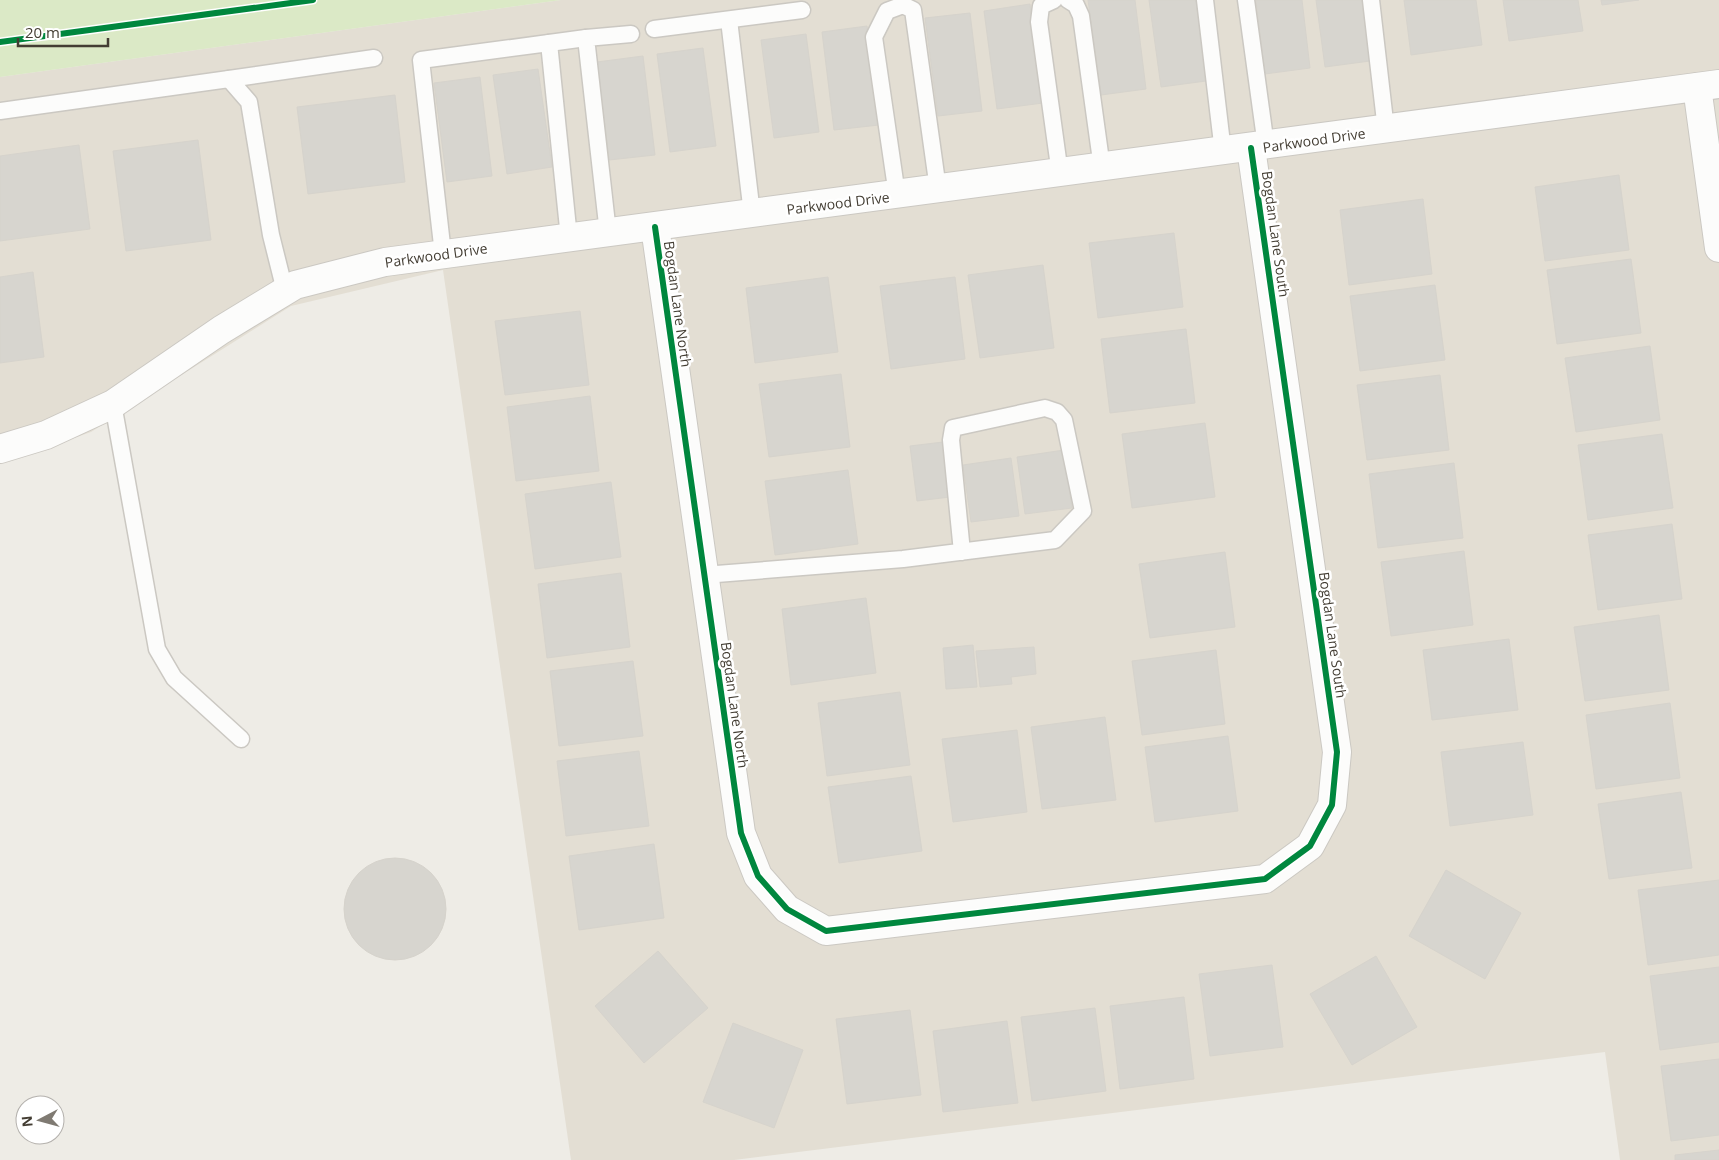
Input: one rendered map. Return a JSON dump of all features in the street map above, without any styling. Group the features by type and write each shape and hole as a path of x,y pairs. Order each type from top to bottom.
{"street":[{"name":"Parkwood Drive","path":"0,449 46,435 113,404 221,330 295,285 386,262 1060,174 1708,86"},
{"path":"1708,86 1719,248"},
{"name":"Bogdan Lane South","path":"1046,906 1265,879 1310,846 1332,805 1337,752 1258,147"},
{"name":"Bogdan Lane North","path":"655,227 741,833 758,876 787,909 826,931 1046,906"}],"lane":[{"path":"1054,0 1041,6 1038,22 1060,174"},
{"path":"1068,0 1076,5 1081,16 1102,168"},
{"path":"1205,0 1223,152"},
{"path":"1246,0 1258,147"},
{"path":"1371,0 1386,130"},
{"path":"897,195 874,37 879,23 887,11 903,6 913,10 938,189"},
{"path":"654,29 802,10"},
{"path":"729,20 752,214"},
{"path":"443,254 421,60 586,38 631,34"},
{"path":"586,38 608,233"},
{"path":"549,43 569,238"},
{"path":"0,111 374,58"},
{"path":"229,79 249,102 271,235 285,291"},
{"path":"113,404 157,649 174,678 241,739"},
{"path":"704,575 903,559 962,552 1055,540 1083,511 1064,420 1057,412 1045,408 953,428 950,440 962,552"}],"shaded area":[{"path":"561,0 1719,0 1719,1160 1620,1160 1605,1052 734,1160 571,1160 443,270 291,306 91,432 0,464 0,77"}],"green space":[{"path":"0,0 561,0 0,77"}],"building":[{"path":"1088,0 1135,0 1146,89 1101,95"},
{"path":"1149,0 1196,0 1206,81 1161,87"},
{"path":"1256,0 1302,0 1310,68 1265,74"},
{"path":"1316,0 1362,0 1370,61 1325,67"},
{"path":"1404,0 1476,0 1482,45 1411,55"},
{"path":"1503,0 1578,0 1583,31 1509,41"},
{"path":"1601,0 1639,0 1602,5"},
{"path":"1030,4 1043,103 997,109 984,11"},
{"path":"970,13 982,111 938,116 925,18"},
{"path":"867,26 879,125 834,130 822,32"},
{"path":"806,34 819,132 774,138 761,40"},
{"path":"703,48 716,146 670,152 657,54"},
{"path":"643,56 655,155 609,160 597,62"},
{"path":"538,69 552,167 507,174 493,75"},
{"path":"480,77 492,176 447,182 434,83"},
{"path":"395,95 405,182 308,194 297,107"},
{"path":"198,140 211,240 126,251 113,151"},
{"path":"79,145 90,229 0,241 0,156"},
{"path":"1619,175 1629,250 1545,261 1535,187"},
{"path":"1423,199 1432,274 1349,285 1340,210"},
{"path":"1174,233 1183,307 1098,318 1089,243"},
{"path":"1631,259 1641,333 1557,344 1547,270"},
{"path":"1043,265 1054,348 980,358 968,275"},
{"path":"33,272 44,357 0,363 0,277"},
{"path":"828,277 838,352 755,363 746,288"},
{"path":"955,277 965,359 891,369 880,286"},
{"path":"1435,285 1445,360 1360,371 1350,296"},
{"path":"580,311 589,385 505,395 495,321"},
{"path":"1186,329 1195,403 1110,413 1101,339"},
{"path":"1650,346 1660,420 1576,432 1565,358"},
{"path":"841,374 850,447 769,457 759,384"},
{"path":"1440,375 1449,450 1367,460 1357,385"},
{"path":"590,396 599,471 516,481 507,407"},
{"path":"1205,423 1215,497 1132,508 1122,434"},
{"path":"1662,434 1673,508 1588,520 1578,445"},
{"path":"943,442 950,497 917,501 910,446"},
{"path":"1064,450 1072,508 1025,514 1017,457"},
{"path":"1011,458 1019,516 971,522 963,465"},
{"path":"1454,463 1463,538 1378,548 1369,474"},
{"path":"848,470 858,544 775,555 765,481"},
{"path":"611,482 621,557 535,569 525,494"},
{"path":"1672,524 1682,599 1598,610 1588,535"},
{"path":"1464,551 1473,625 1391,636 1381,562"},
{"path":"1225,552 1235,627 1150,638 1139,564"},
{"path":"621,573 630,647 547,658 538,584"},
{"path":"866,598 876,673 791,685 782,609"},
{"path":"1659,615 1669,690 1585,701 1574,627"},
{"path":"1509,639 1518,710 1432,720 1423,650"},
{"path":"973,645 977,687 946,689 943,648"},
{"path":"1034,647 1036,674 1011,677 1012,684 980,687 976,651"},
{"path":"1216,650 1225,724 1142,735 1132,661"},
{"path":"633,661 643,736 559,746 550,671"},
{"path":"900,692 910,765 827,776 818,703"},
{"path":"1670,703 1680,778 1596,789 1586,715"},
{"path":"1105,717 1116,800 1042,809 1031,727"},
{"path":"1017,730 1027,812 953,822 942,739"},
{"path":"1228,736 1238,811 1155,822 1145,747"},
{"path":"1523,742 1533,815 1450,826 1441,752"},
{"path":"639,751 649,826 566,836 557,761"},
{"path":"911,776 922,851 839,863 828,787"},
{"path":"1681,792 1692,868 1609,879 1598,804"},
{"path":"654,844 664,918 579,930 569,856"},
{"path":"395,858 414,862 431,873 442,890 446,909 442,928 431,945 414,956 395,960 376,956 359,945 348,928 344,909 348,890 359,873 376,862"},
{"path":"1446,870 1521,913 1485,979 1409,936"},
{"path":"1719,880 1719,955 1648,965 1638,890"},
{"path":"658,951 708,1008 644,1063 595,1006"},
{"path":"1376,956 1417,1027 1352,1065 1310,994"},
{"path":"1272,965 1283,1047 1210,1056 1199,974"},
{"path":"1719,967 1719,1042 1660,1050 1650,976"},
{"path":"1184,997 1194,1079 1120,1089 1110,1006"},
{"path":"1095,1008 1106,1091 1032,1101 1021,1017"},
{"path":"910,1010 921,1095 847,1104 836,1019"},
{"path":"1007,1021 1018,1103 943,1112 933,1031"},
{"path":"733,1023 803,1050 774,1128 703,1102"},
{"path":"1719,1059 1719,1135 1671,1141 1661,1066"},
{"path":"1719,1150 1719,1160 1675,1160 1675,1155"}],"cycle path":[{"path":"0,42 313,0"},
{"path":"655,227 741,833 758,876 787,909 826,931 1265,879 1310,846 1332,805 1337,752 1251,148"}]}
